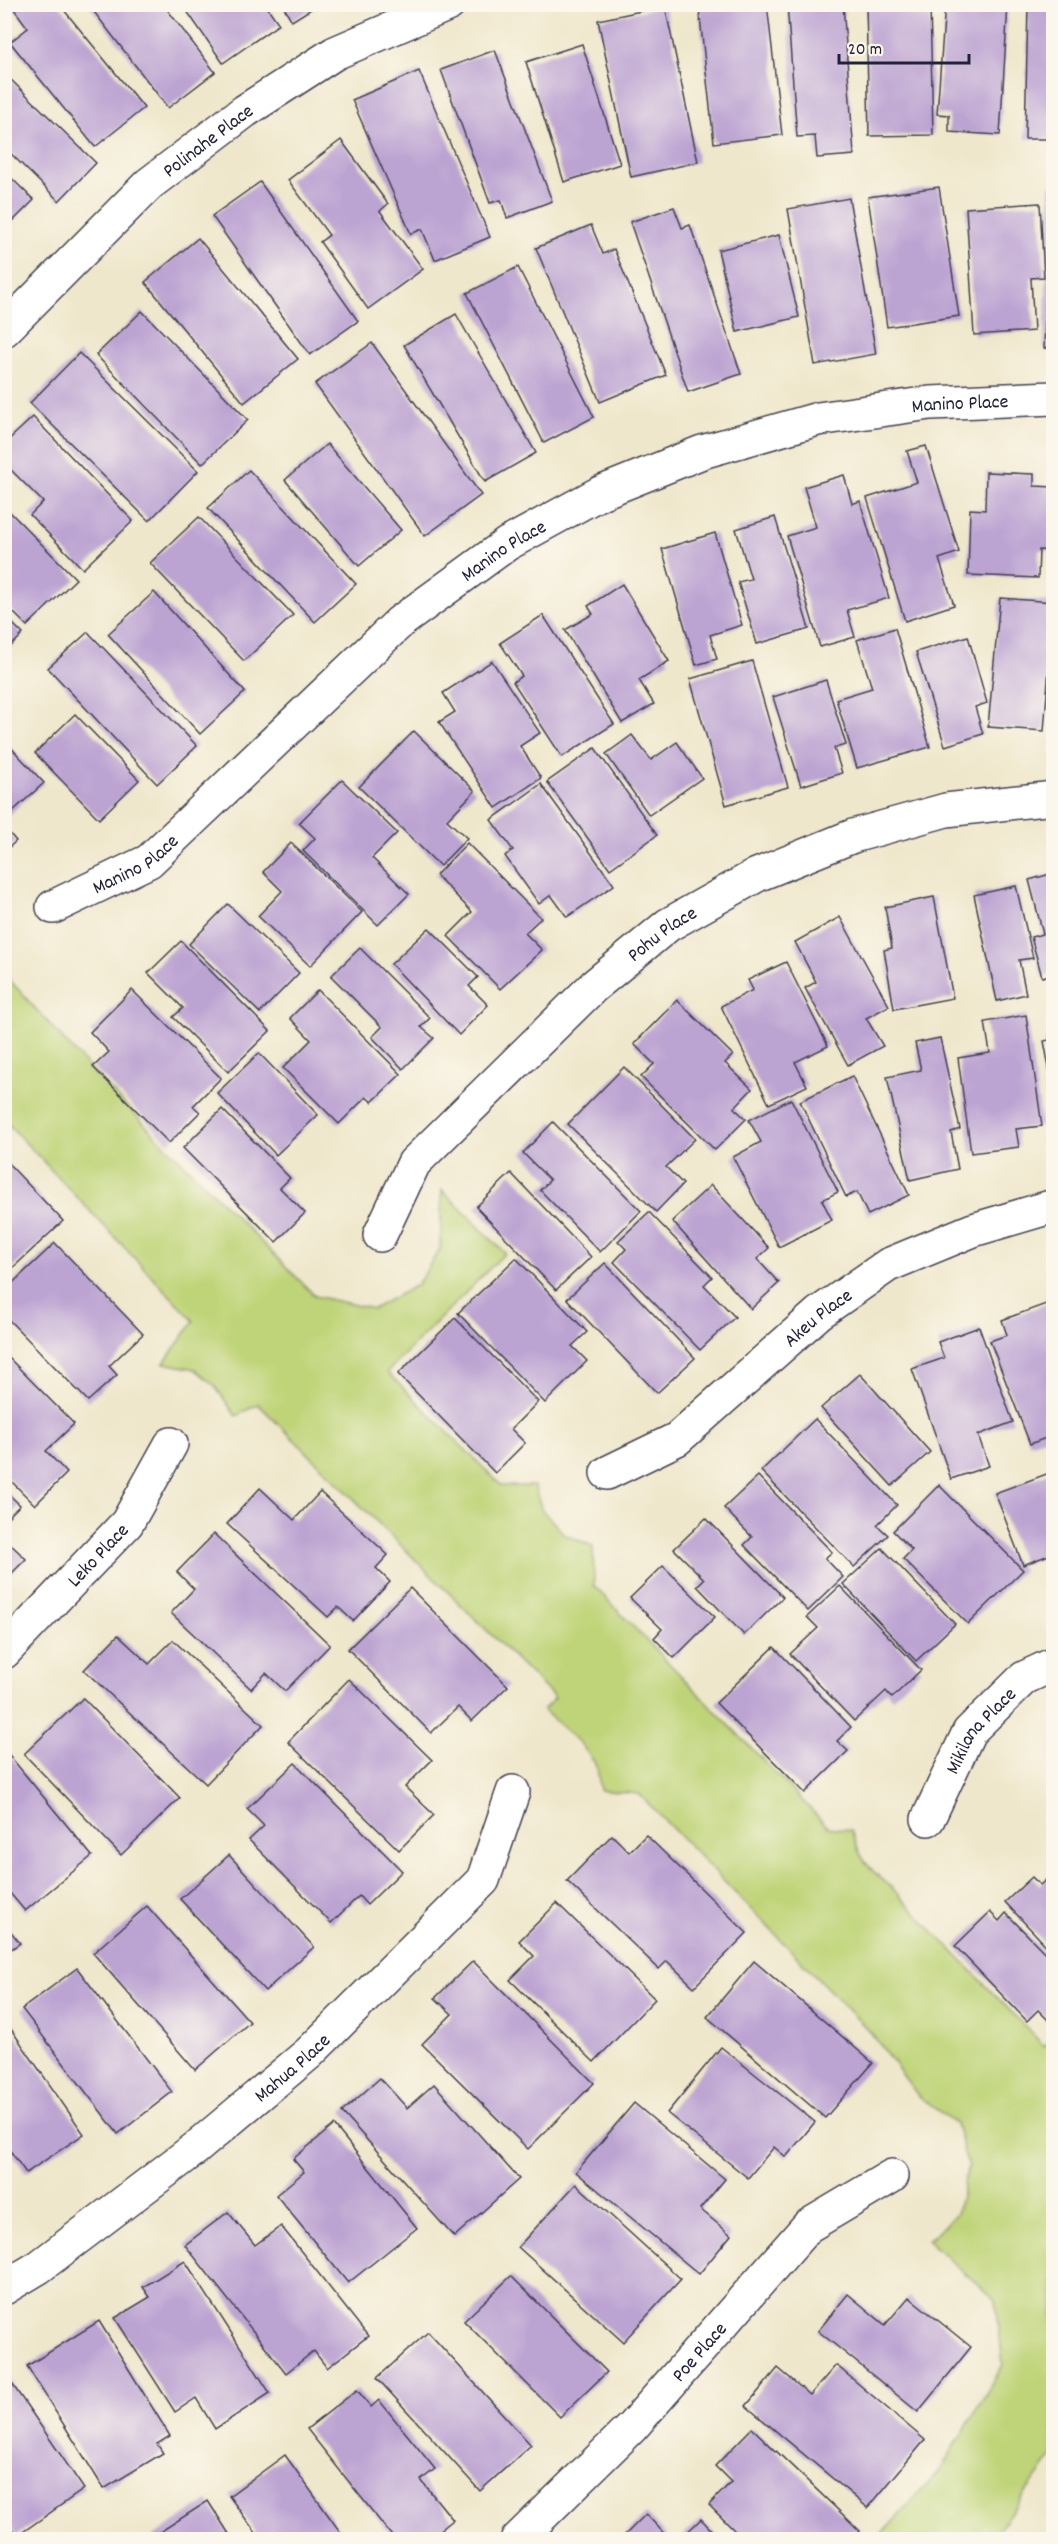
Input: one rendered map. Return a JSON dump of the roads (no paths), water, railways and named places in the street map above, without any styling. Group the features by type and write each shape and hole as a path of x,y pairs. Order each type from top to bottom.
{"street":[{"name":"Polinahe Place","path":"4,330 149,184 245,111 335,53 449,4"},
{"name":"Manino Place","path":"53,907 149,861 400,622 507,544 600,493 702,452 818,419 930,403 1053,398"},
{"name":"Pohu Place","path":"380,1235 414,1163 594,986 668,925 757,875 853,836 946,810 1053,798"},
{"name":"Akeu Place","path":"607,1473 676,1439 819,1313 888,1265 972,1230 1053,1206"},
{"name":"Leko Place","path":"4,1652 126,1523 171,1444"},
{"name":"Mikilana Place","path":"928,1819 969,1732 1024,1678 1053,1664"},
{"name":"Mahua Place","path":"4,2288 39,2267 196,2148 309,2053 483,1880 513,1792"},
{"name":"Poe Place","path":"517,2540 632,2427 808,2226 892,2176"}]}
